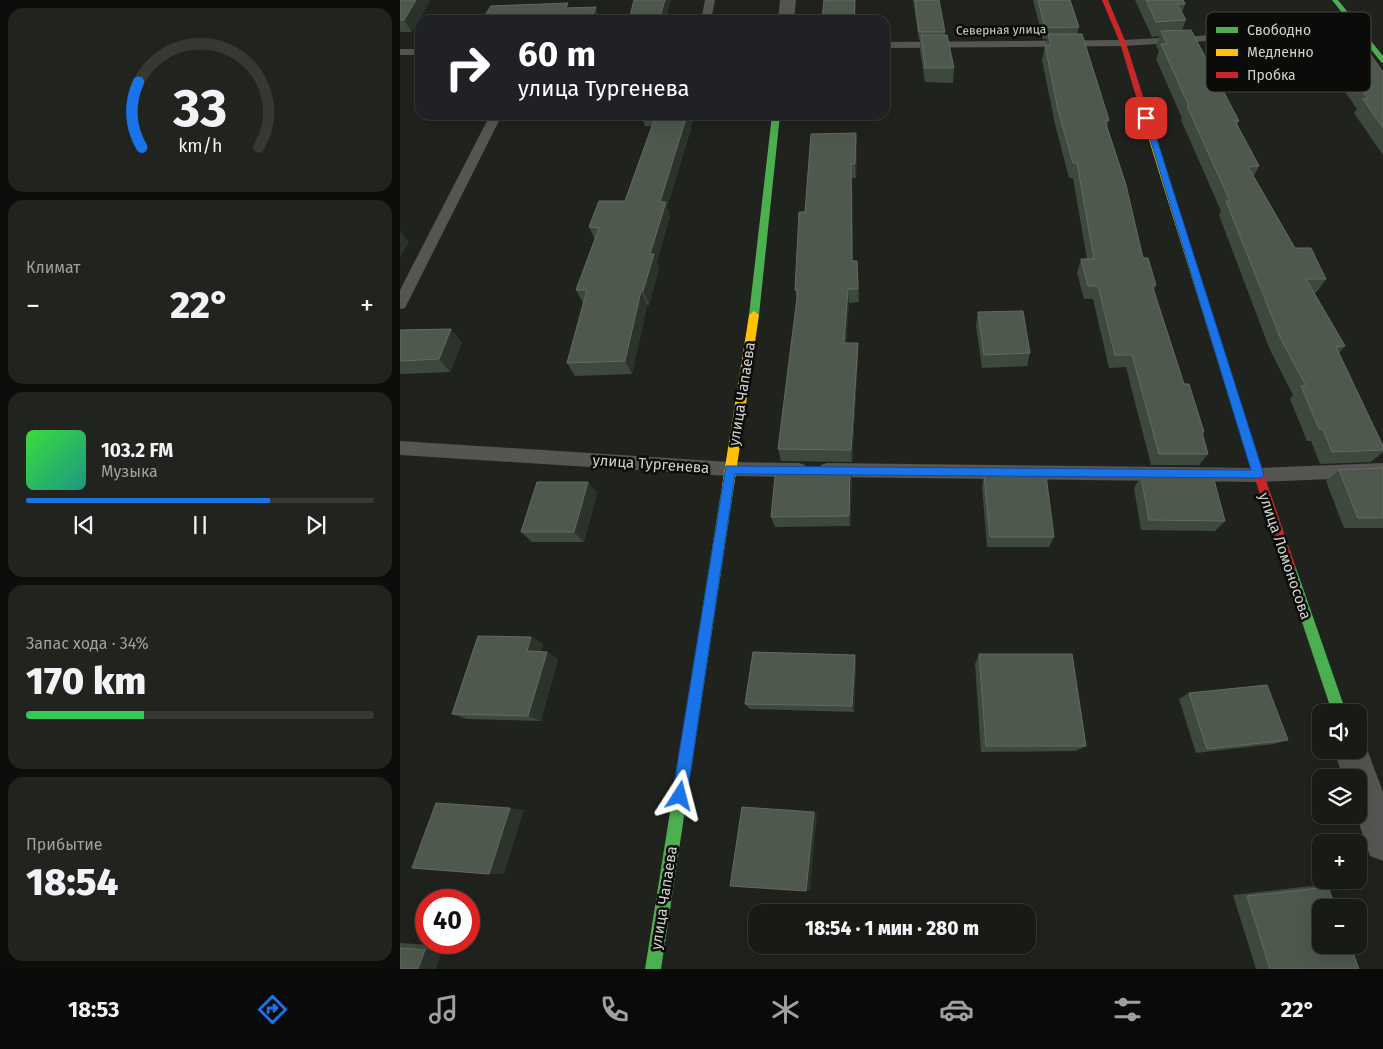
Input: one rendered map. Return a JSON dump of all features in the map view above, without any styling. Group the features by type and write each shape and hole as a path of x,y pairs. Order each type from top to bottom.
{"street":[{"path":"786,15 788,0"},
{"name":"улица Ломоносова","path":"1105,0 1122,43 1258,475 1335,704"},
{"path":"1335,0 1344,12"},
{"path":"1371,47 1383,61"},
{"name":"улица Чапаева","path":"653,969 752,328 775,120"},
{"path":"1354,759 1383,843"}],"lane":[{"path":"707,15 710,0"},
{"name":"Северная улица","path":"890,45 1122,43 1206,38"},
{"path":"400,52 415,52"},
{"path":"400,304 493,120"},
{"name":"улица Тургенева","path":"400,448 730,469 1258,475 1383,470"}],"building":[{"path":"400,0 416,0 404,20 400,20"},
{"path":"634,0 665,0 660,15 630,15"},
{"path":"824,0 855,0 854,15 822,15"},
{"path":"915,0 939,0 945,32 919,32"},
{"path":"1038,0 1070,0 1079,27 1045,28"},
{"path":"1146,0 1183,0 1185,4 1177,4 1186,20 1156,22"},
{"path":"568,3 566,8 596,7 593,15 485,15 491,6"},
{"path":"1191,30 1206,58 1206,92 1224,92 1239,121 1235,121 1259,166 1248,167 1295,248 1311,248 1326,279 1306,279 1345,346 1336,347 1383,446 1383,450 1332,452 1323,429 1319,429 1301,386 1306,386 1280,337 1226,201 1230,201 1161,44 1167,44 1161,31"},
{"path":"1048,34 1082,34 1109,120 1105,121 1126,185 1143,258 1148,258 1156,285 1152,285 1184,384 1189,384 1204,432 1202,432 1208,454 1159,454 1132,355 1115,355 1098,286 1088,286 1081,259 1094,259 1077,163 1073,163 1058,110 1045,45 1051,45"},
{"path":"921,35 947,35 954,68 925,68"},
{"path":"1371,55 1383,72 1383,128 1363,99 1368,99 1363,92 1371,92"},
{"path":"654,120 685,120 660,202 666,202 650,254 654,254 643,291 641,291 625,361 567,363 587,290 576,290 599,228 589,227 599,201 625,201"},
{"path":"856,133 855,164 851,164 852,261 857,261 858,289 848,289 844,343 858,343 851,450 778,449 798,290 795,290 799,212 805,212 811,134"},
{"path":"1023,311 1030,353 984,355 978,312"},
{"path":"451,329 439,359 400,361 400,330"},
{"path":"776,467 850,468 849,516 771,517"},
{"path":"1383,468 1383,518 1358,518 1339,470"},
{"path":"1164,472 1212,472 1225,521 1149,520 1141,477 1165,477"},
{"path":"984,475 1046,475 1054,537 990,537"},
{"path":"537,482 588,482 574,532 521,532"},
{"path":"478,636 531,637 527,651 547,652 528,716 452,714"},
{"path":"753,652 855,655 852,706 745,704"},
{"path":"979,654 1072,654 1086,746 986,746"},
{"path":"1267,685 1288,740 1207,749 1189,693"},
{"path":"436,803 510,808 489,874 412,868"},
{"path":"742,807 814,812 806,891 730,886"},
{"path":"1312,889 1329,889 1333,899 1312,899 1312,954 1353,954 1359,969 1270,969 1247,896"},
{"path":"400,948 415,949 415,954 424,954 418,969 400,969"}],"traffic: fast":[{"path":"1335,0 1344,12"},
{"path":"1371,46 1383,61"},
{"path":"754,315 775,120"},
{"path":"653,969 728,486"},
{"path":"1290,568 1336,704"}],"traffic: slow":[{"path":"1153,140 1247,439"},
{"path":"728,486 754,315"}],"traffic: jam":[{"path":"1105,0 1123,43 1153,140"},
{"path":"1247,439 1290,568"}],"route":[{"path":"680,796 730,469 1258,475 1146,118"}]}
